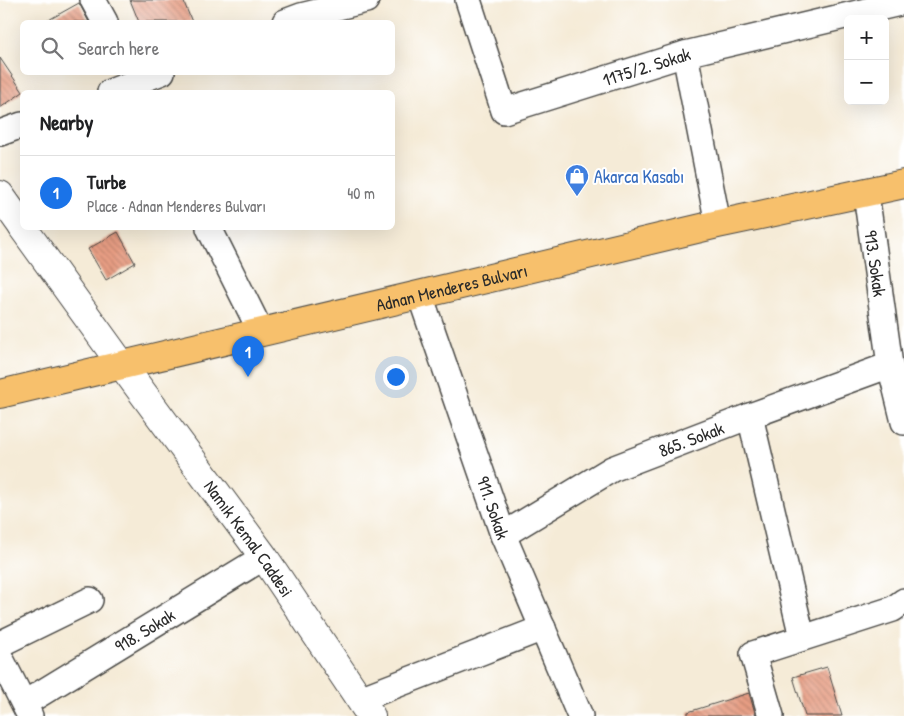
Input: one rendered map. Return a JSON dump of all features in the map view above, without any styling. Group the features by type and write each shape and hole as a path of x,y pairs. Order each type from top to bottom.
{"main road":[{"name":"Adnan Menderes Bulvarı","path":"0,394 718,224 866,194 904,184"}],"street":[{"path":"94,0 104,20"},
{"path":"290,20 366,0"},
{"name":"1175/2. Sokak","path":"468,0 504,110 685,54 904,2"},
{"path":"685,54 718,224"},
{"path":"115,90 154,75"},
{"path":"0,133 20,126"},
{"name":"913. Sokak","path":"866,194 890,365 904,422"},
{"name":"Namık Kemal Caddesi","path":"0,195 20,223"},
{"name":"Namık Kemal Caddesi","path":"25,230 264,557 366,707"},
{"path":"210,230 261,332"},
{"name":"911. Sokak","path":"420,295 503,535 580,716"},
{"name":"865. Sokak","path":"503,535 612,469 890,365"},
{"path":"750,416 802,637"},
{"name":"918. Sokak","path":"0,657 27,710 264,557"},
{"path":"0,644 90,600"},
{"path":"772,716 753,654 893,609 904,601"},
{"path":"366,707 543,628"}],"building":[{"path":"130,0 183,0 191,20 138,20"},
{"path":"79,3 88,20 49,20"},
{"path":"0,58 22,90 20,90 20,94 0,108"},
{"path":"118,232 135,263 106,280 88,249"},
{"path":"827,667 842,716 805,716 793,677"},
{"path":"749,693 756,716 688,716 688,712"}],"place":[{"name":"Akarca Kasabı","path":"577,197"},
{"name":"Turbe","path":"248,377"}]}
